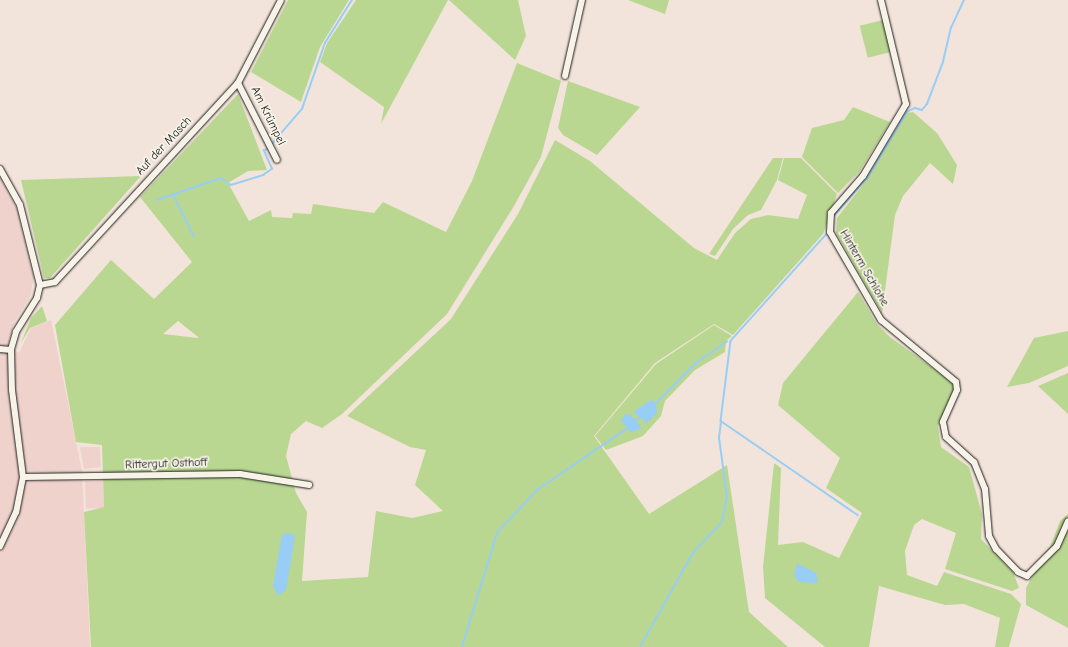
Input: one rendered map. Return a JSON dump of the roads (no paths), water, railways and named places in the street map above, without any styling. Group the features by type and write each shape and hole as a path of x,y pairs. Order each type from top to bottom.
{"street":[{"name":"Auf der Masch","path":"40,285 55,282 238,83 281,0"},
{"path":"565,76 582,0"},
{"name":"Hinterm Schlohe","path":"881,0 906,104 863,176 831,213 830,230 881,320 956,382 957,390 943,422 946,438 974,462 985,489 989,536 996,549 1018,572 1027,576 1057,546 1068,521"},
{"name":"Am Krümpel","path":"238,83 277,160"},
{"path":"0,169 21,210 40,285 37,298 16,332 11,350 12,390 23,477 16,512 0,547"},
{"path":"0,349 11,350"},
{"name":"Rittergut Osthoff","path":"23,477 240,474 308,485"}],"water":[{"path":"651,400 656,403 657,413 647,423 633,412"},
{"path":"625,414 631,415 642,428 631,432 621,421"},
{"path":"289,533 295,536 286,590 278,596 273,586 282,534"},
{"path":"797,563 816,573 818,583 799,582 794,576"}],"waterway":[{"path":"271,145 302,109 325,43 352,0"},
{"path":"833,217 868,177 907,112 915,108 922,110 927,104 943,62 951,28 964,0"},
{"path":"157,200 221,178 231,185 263,175 272,169 264,151 268,148"},
{"path":"173,194 194,236"},
{"path":"828,233 731,341 721,421 858,515"},
{"path":"656,403 695,364 727,342"},
{"path":"636,420 640,418"},
{"path":"640,647 693,553 722,522 727,497 719,438 721,421"},
{"path":"462,647 497,533 537,490 628,428"}]}
